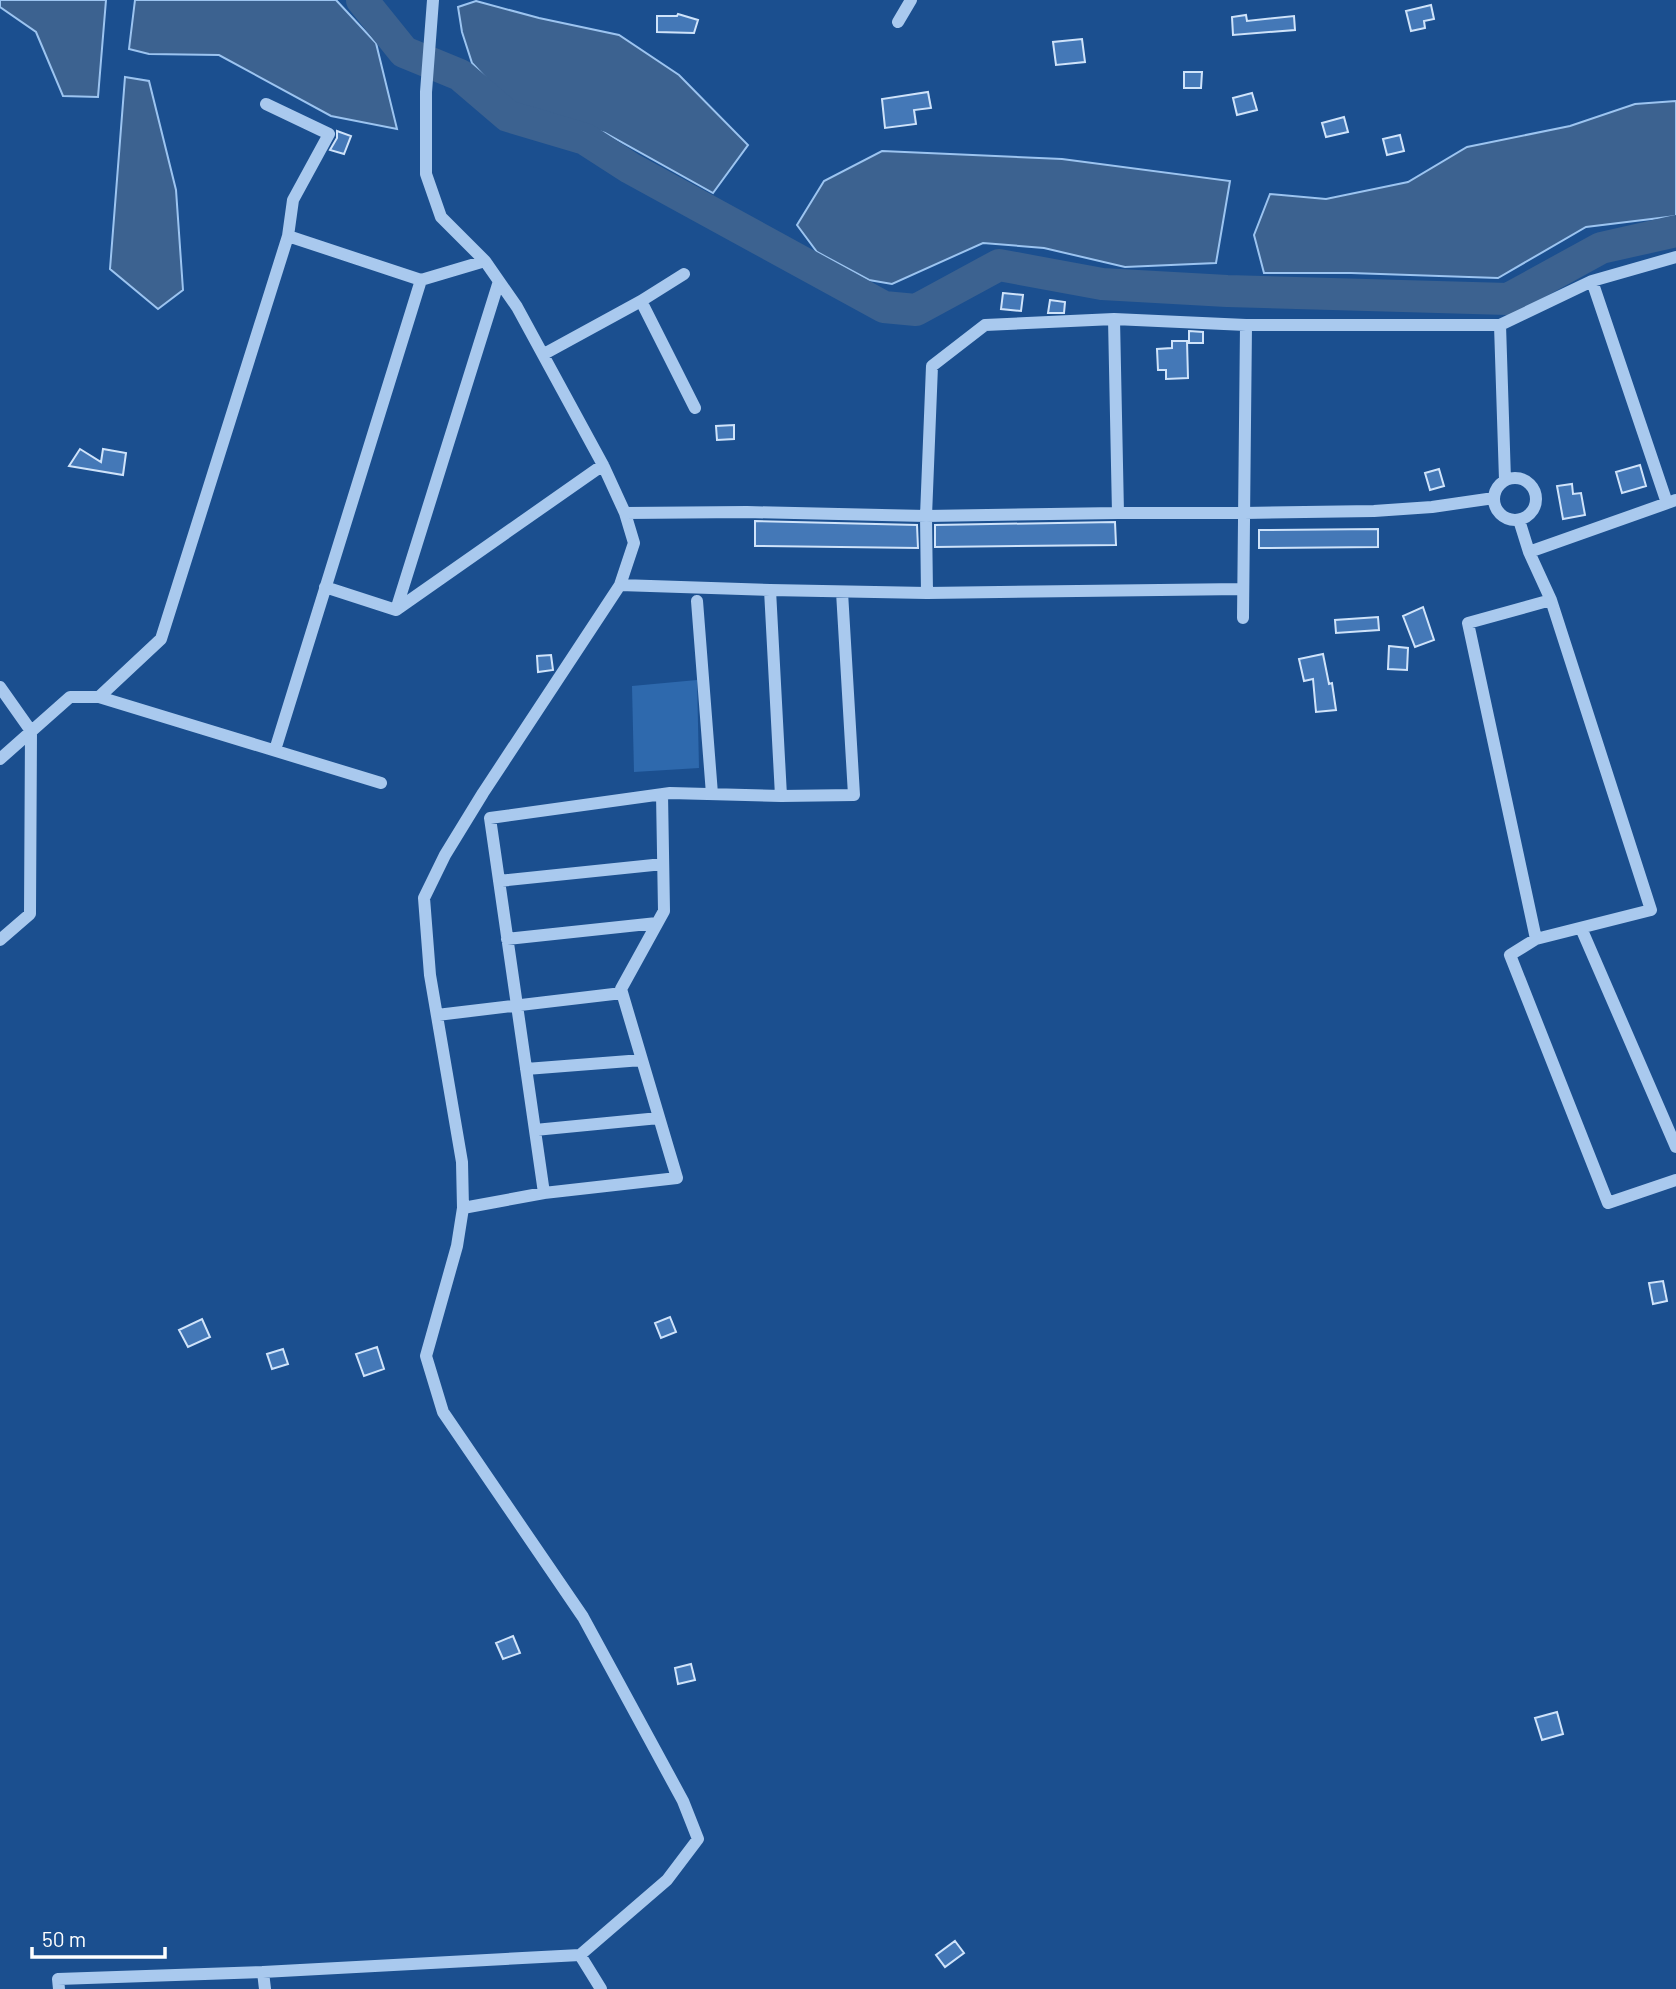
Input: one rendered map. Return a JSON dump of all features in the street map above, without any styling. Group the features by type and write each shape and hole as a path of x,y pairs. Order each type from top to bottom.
{"street":[{"path":"59,1989 58,1979 263,1972 580,1955 667,1880 698,1839 683,1801 583,1617 443,1412 426,1356 457,1246 463,1208 462,1162 430,975 424,898 445,855 483,793 620,585 634,543 625,513 603,466 517,307 485,261 441,217 426,174 433,0"},
{"path":"898,22 911,0"},
{"path":"99,696 161,639 288,236 293,200 328,134 267,104"},
{"path":"288,236 421,280 485,261"},
{"path":"927,593 926,516 932,366 985,325 1114,319 1246,326 1500,325 1592,281 1676,257"},
{"path":"544,354 641,301 684,274"},
{"path":"275,750 421,280"},
{"path":"396,610 499,281"},
{"path":"1529,552 1671,502 1592,281"},
{"path":"641,301 695,408"},
{"path":"1114,319 1118,513"},
{"path":"1500,325 1505,480"},
{"path":"1242,618 1246,326"},
{"path":"396,610 603,466"},
{"path":"1519,478 1526,481 1535,492 1536,499 1531,513 1519,520 1511,520 1498,512 1495,491 1505,480 1519,478"},
{"path":"625,513 747,512 926,516 1374,511 1432,507 1494,498"},
{"path":"1519,520 1529,552 1551,600 1651,910 1536,939 1510,955 1608,1203 1676,1180"},
{"path":"620,585 927,593 1242,589"},
{"path":"324,587 396,610"},
{"path":"769,590 781,796"},
{"path":"544,1193 490,818 662,794 854,795 842,592"},
{"path":"1536,939 1468,623 1551,600"},
{"path":"697,601 712,794"},
{"path":"0,687 31,731 30,914 0,940"},
{"path":"0,759 70,697 99,696 381,783"},
{"path":"463,1208 544,1193 677,1178 621,989 664,911 662,794"},
{"path":"499,881 663,864"},
{"path":"508,939 657,923"},
{"path":"1581,928 1676,1147"},
{"path":"437,1015 622,993"},
{"path":"526,1069 642,1060"},
{"path":"535,1130 659,1118"},
{"path":"580,1955 601,1989"},
{"path":"263,1972 265,1989"}],"shaded area":[{"path":"0,0 106,0 98,97 63,96 36,32 0,7"},
{"path":"135,0 336,0 376,43 397,129 331,116 219,55 149,54 129,49"},
{"path":"476,1 619,35 679,75 748,145 713,193 605,133 507,101 472,63 462,32 458,7"},
{"path":"125,77 149,81 176,190 183,290 158,309 110,269"},
{"path":"1676,101 1676,216 1586,227 1498,278 1264,273 1254,235 1270,194 1326,199 1408,182 1467,147 1570,126 1635,104"},
{"path":"882,151 1062,159 1230,181 1216,263 1125,267 1044,248 983,243 892,284 869,280 817,252 797,225 824,181"},
{"path":"697,680 699,768 634,772 632,686"}],"building":[{"path":"1431,5 1434,19 1424,21 1425,28 1411,31 1406,11"},
{"path":"678,14 698,20 694,33 657,32 657,16"},
{"path":"1246,15 1247,21 1294,16 1295,30 1233,35 1232,17"},
{"path":"1082,39 1085,62 1056,65 1053,42"},
{"path":"1184,72 1202,72 1201,88 1184,88"},
{"path":"928,92 931,108 914,110 916,124 885,128 882,99"},
{"path":"1252,93 1257,110 1237,115 1233,98"},
{"path":"1344,117 1348,132 1326,137 1322,123"},
{"path":"337,131 351,136 344,154 330,150 337,138"},
{"path":"1400,135 1404,151 1387,155 1383,139"},
{"path":"1003,293 1023,295 1021,311 1001,309"},
{"path":"1050,300 1065,302 1064,313 1048,313"},
{"path":"1189,331 1203,332 1203,343 1189,343"},
{"path":"1172,341 1187,341 1188,378 1166,379 1166,370 1158,370 1157,349 1172,348"},
{"path":"734,425 734,439 717,440 716,426"},
{"path":"80,449 101,462 103,449 126,453 123,475 69,466"},
{"path":"1640,465 1646,486 1622,493 1616,472"},
{"path":"1439,469 1444,486 1430,490 1425,473"},
{"path":"1572,484 1573,494 1581,493 1585,515 1563,519 1557,486"},
{"path":"755,521 917,525 918,548 755,546"},
{"path":"1115,522 1116,545 935,547 935,525"},
{"path":"1378,529 1378,547 1259,548 1259,530"},
{"path":"1423,607 1434,640 1415,647 1403,616"},
{"path":"1378,617 1379,630 1336,633 1335,620"},
{"path":"1389,646 1408,648 1407,670 1388,669"},
{"path":"1323,654 1329,684 1332,683 1336,710 1316,712 1313,679 1304,681 1299,659"},
{"path":"551,655 553,670 538,672 537,656"},
{"path":"1663,1281 1667,1301 1653,1304 1649,1283"},
{"path":"670,1317 676,1332 661,1338 655,1323"},
{"path":"202,1319 210,1337 188,1347 179,1330"},
{"path":"377,1347 384,1369 364,1376 356,1354"},
{"path":"283,1349 288,1364 272,1369 267,1354"},
{"path":"513,1636 520,1653 503,1659 496,1643"},
{"path":"691,1664 695,1680 678,1684 675,1668"},
{"path":"1557,1712 1563,1734 1542,1740 1535,1718"},
{"path":"955,1941 964,1953 945,1967 936,1955"}],"waterway":[{"path":"362,0 404,52 460,75 508,116 585,139 630,168 884,307 916,310 999,265 1102,284 1227,291 1508,299 1601,248 1676,231"}]}
